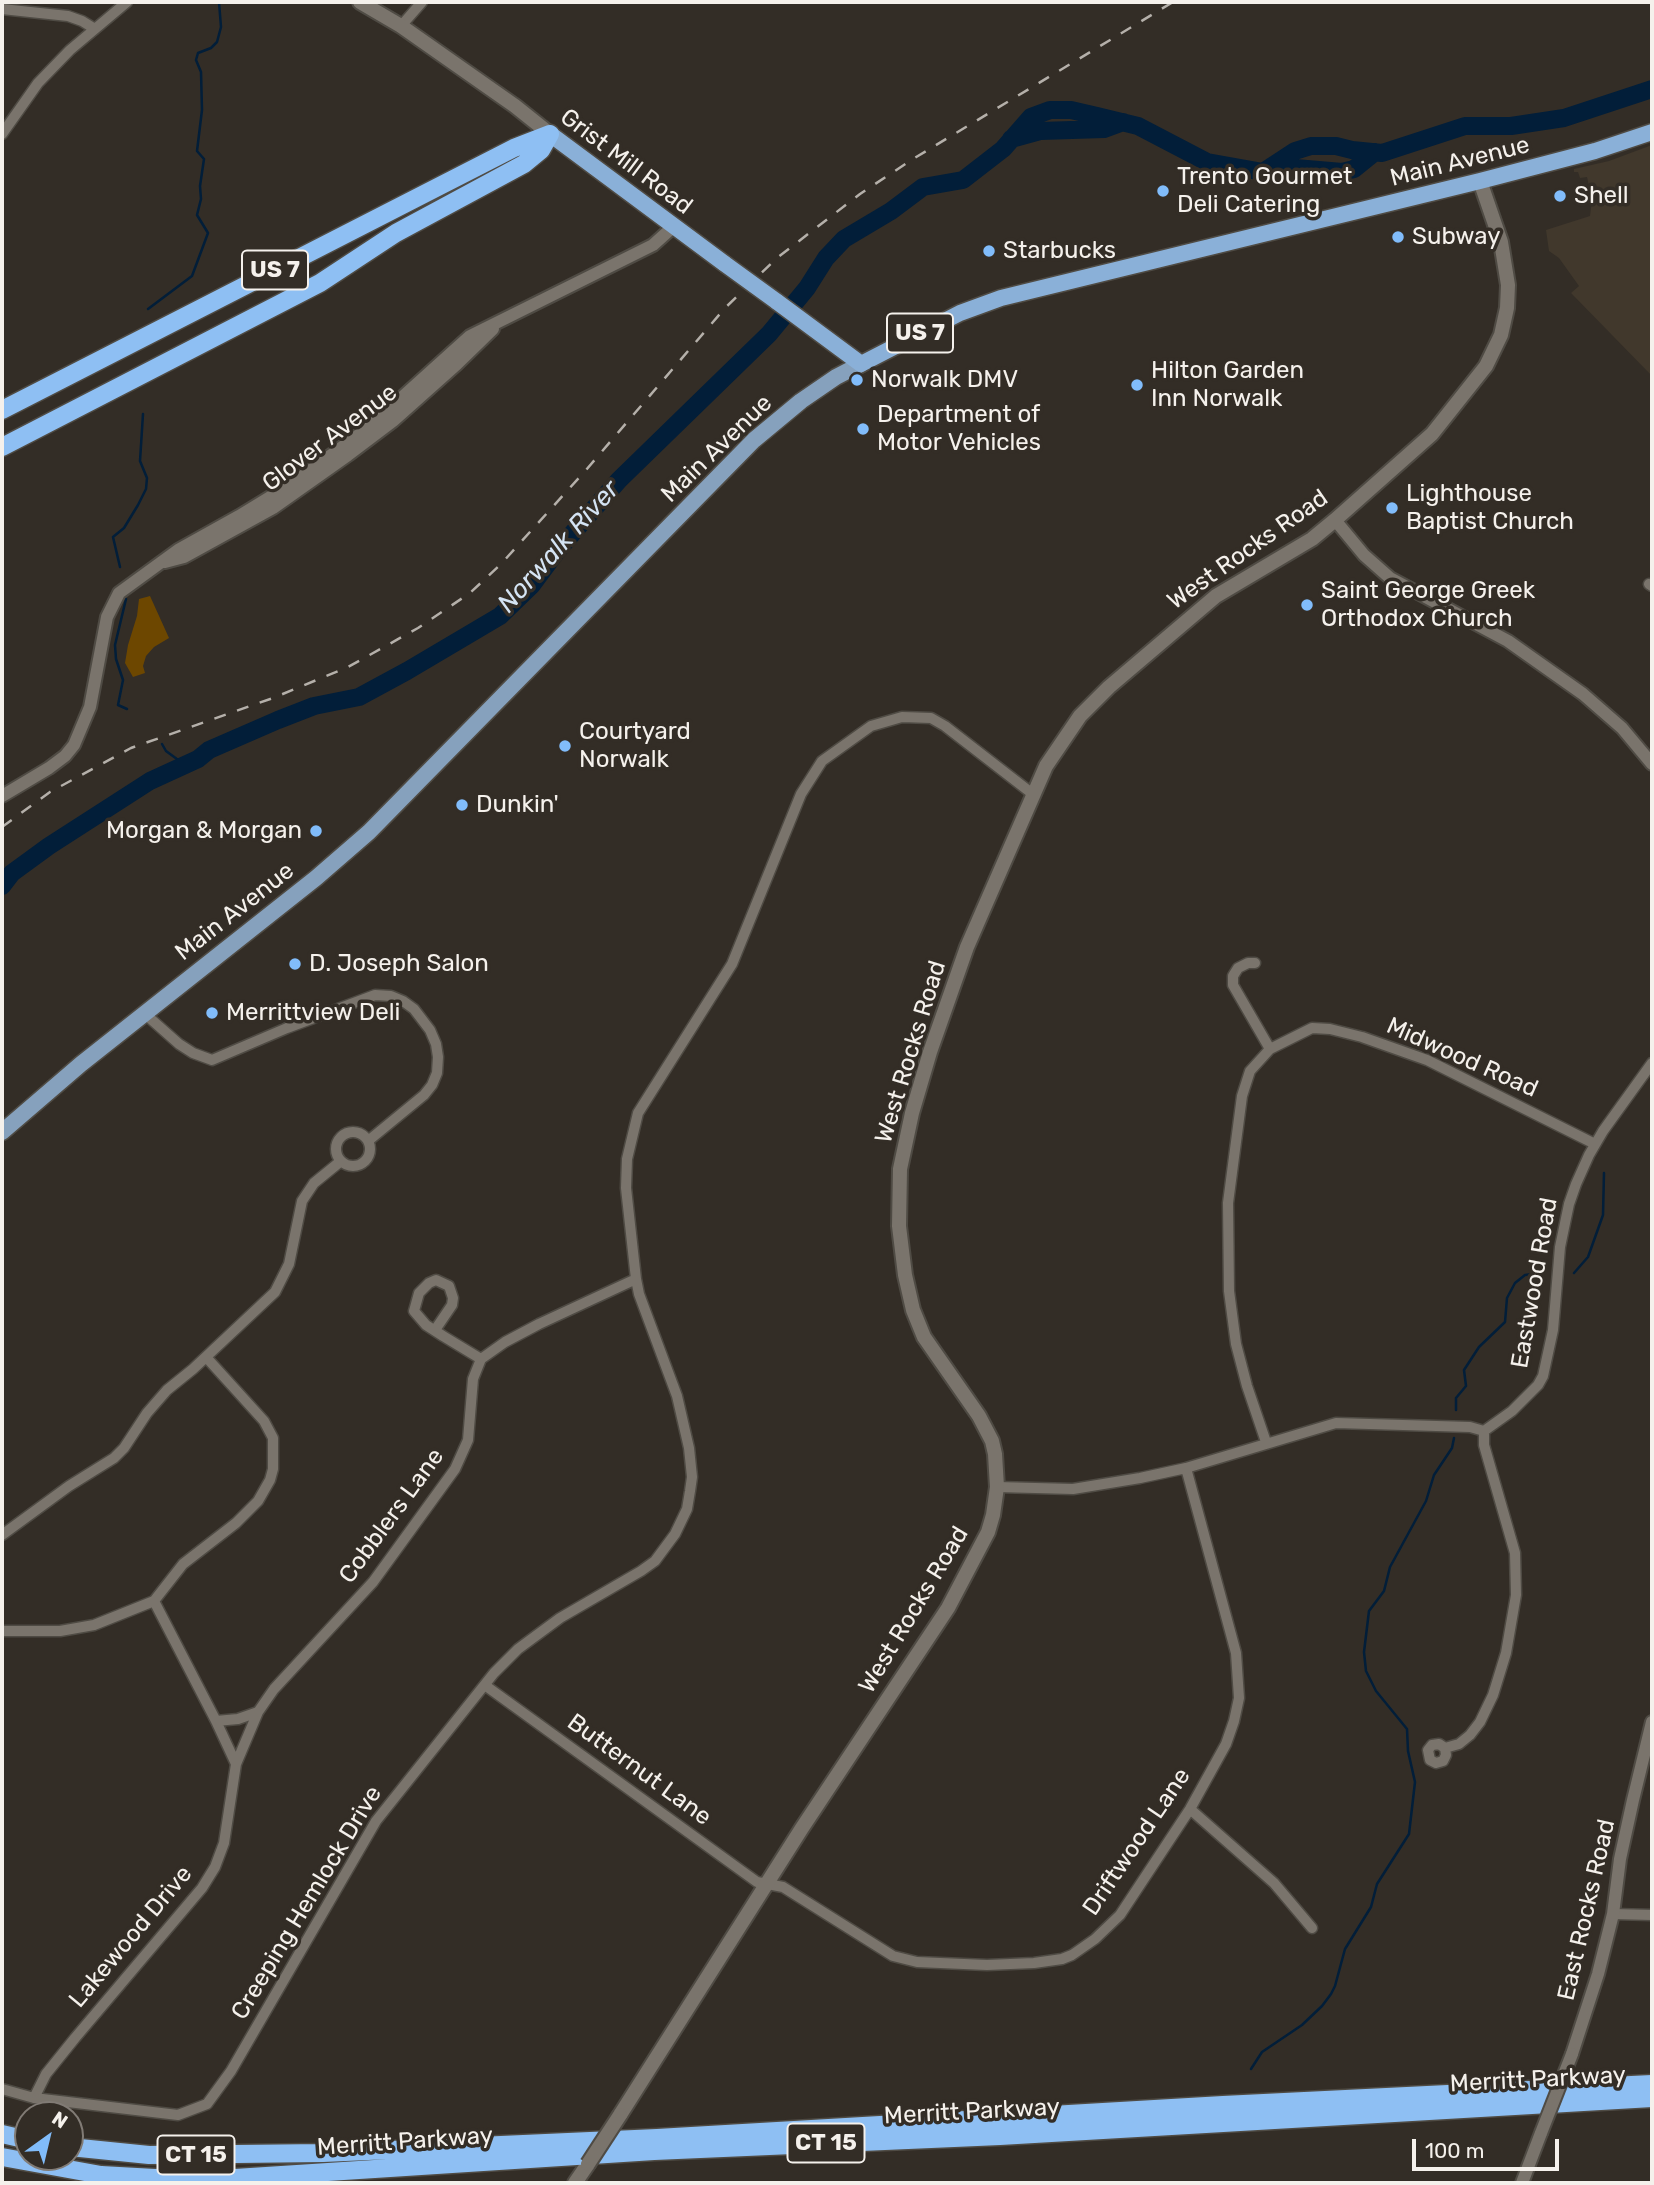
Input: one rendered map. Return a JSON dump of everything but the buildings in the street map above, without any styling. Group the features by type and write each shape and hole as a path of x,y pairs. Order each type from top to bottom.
{"highway":[{"name":"Main Avenue","path":"861,364 960,313 1001,298 1480,181 1595,151 1652,132"},
{"name":"Grist Mill Road","path":"551,134 861,364"},
{"name":"US 7","path":"2,410 514,148 551,134"},
{"name":"US 7","path":"2,447 303,293 404,228 524,164 541,150 551,134"},
{"name":"Merritt Parkway","path":"84,2148 149,2155 337,2153 1652,2084"},
{"name":"Merritt Parkway","path":"2,2157 101,2175 173,2179 234,2178 654,2151 1000,2136 1652,2098"}],"main road":[{"name":"Grist Mill Road","path":"360,2 401,26 551,134"},
{"name":"West Rocks Road","path":"575,2183 769,1884 802,1828 929,1636 967,1575 988,1532 997,1487 995,1454 987,1430 924,1337 913,1310 905,1275 899,1226 900,1169 926,1064 958,974 1046,766 1067,732 1109,687 1216,596 1302,545 1335,520 1432,434 1486,366 1497,346 1506,316 1508,285 1501,243 1480,181"},
{"name":"Main Avenue","path":"2,1132 72,1071 316,878 369,832 754,440 801,401 861,364"}],"street":[{"path":"2,134 38,83 70,50 127,2"},
{"path":"401,26 422,2"},
{"path":"2,9 68,16 95,29"},
{"name":"Glover Avenue","path":"2,796 49,768 74,745 90,707 104,629 112,603 119,593 178,550 293,483 386,413 470,337 653,245 674,226"},
{"path":"1335,520 1364,555 1390,578 1508,641 1583,694 1622,729 1652,764"},
{"name":"Creeping Hemlock Drive","path":"2,2089 34,2098 178,2115 207,2104 239,2059 376,1821 494,1673 518,1649 560,1618 642,1571 655,1561 675,1534 687,1509 692,1477 684,1423 636,1279 626,1188 627,1159 634,1123 643,1104 732,964 801,794 822,761 870,726 902,717 928,718 946,726 1034,795"},
{"path":"1255,963 1238,968 1233,976 1233,985 1270,1049 1250,1071 1242,1096 1233,1150 1228,1231 1229,1291 1236,1343 1266,1443"},
{"path":"144,1013 179,1044 212,1060 375,995 391,996 403,1001 414,1009 430,1030 438,1057 437,1073 424,1095 368,1141"},
{"name":"Midwood Road","path":"1270,1049 1312,1028 1330,1029 1362,1037 1438,1065 1595,1144"},
{"name":"Eastwood Road","path":"1485,1431 1512,1411 1538,1385 1543,1376 1553,1330 1560,1247 1569,1204 1581,1170 1595,1144 1652,1063"},
{"path":"2,1535 69,1486 114,1458 133,1437 161,1396 275,1292 289,1264 302,1201 314,1183 339,1158 338,1141 345,1134 356,1132 368,1141 370,1150 364,1161 352,1166 339,1158"},
{"path":"435,1330 452,1305 453,1298 449,1286 436,1280 419,1293 414,1311 418,1318 435,1330 481,1359 505,1342 539,1324 636,1279"},
{"path":"2,1631 60,1632 94,1625 154,1601 183,1563 236,1523 258,1501 274,1469 272,1438 264,1421 206,1357"},
{"name":"Cobblers Lane","path":"236,1764 258,1712 274,1689 373,1582 455,1469 468,1440 472,1379 481,1359"},
{"path":"997,1487 1073,1489 1140,1478 1186,1468 1336,1423 1470,1427 1485,1431 1484,1445 1515,1553 1516,1595 1506,1653 1493,1695 1480,1722 1470,1735 1459,1744 1445,1748"},
{"name":"Driftwood Lane","path":"769,1884 783,1886 893,1956 917,1962 987,1965 1047,1962 1072,1955 1106,1930 1120,1915 1189,1809 1226,1744 1239,1698 1236,1653 1231,1628 1186,1468"},
{"path":"154,1601 236,1764"},
{"name":"Butternut Lane","path":"486,1686 757,1882 769,1884"},
{"path":"216,1721 238,1719 258,1712"},
{"name":"East Rocks Road","path":"1522,2183 1572,2054 1598,1974 1613,1914 1620,1859 1652,1722"},
{"name":"Lakewood Drive","path":"34,2098 46,2074 60,2056 202,1888 215,1867 227,1831 236,1764"},
{"path":"1189,1809 1275,1882 1312,1928"},
{"path":"1613,1914 1652,1915"}],"shaded area":[{"path":"1652,145 1652,376 1571,293 1579,286 1559,258 1549,251 1546,230 1590,216 1592,200 1587,177 1580,178 1574,169 1609,161"},
{"path":"150,596 169,638 154,647 146,656 143,666 145,673 133,677 125,663 128,645 139,599"}],"waterway":[{"path":"148,309 192,276 208,233 197,215 204,159 197,151 202,110 201,72 196,60 198,53 211,48 217,42 221,27 219,2"},
{"name":"Norwalk River","path":"2,886 12,873 49,846 150,781 198,759 209,750 278,720 314,706 359,697 500,616 532,585 558,550 619,480 769,334 807,288 826,258 844,239 891,211 923,187 963,180 1003,149 1031,117 1050,110 1071,110 1097,116 1138,126 1207,162 1263,172 1295,151 1311,146 1336,146 1382,153 1465,126 1511,126 1564,118 1652,89"},
{"name":"Norwalk River","path":"1011,139 1040,131 1104,129 1123,122"},
{"name":"Norwalk River","path":"1272,166 1342,172 1354,169 1375,152"},
{"path":"120,567 113,537 124,528 146,489 147,478 140,461 143,414"},
{"path":"126,599 115,645 116,659 123,680 118,705 127,709"},
{"path":"162,744 183,767"},
{"path":"1574,1273 1588,1257 1603,1215 1604,1173"},
{"path":"1456,1410 1456,1398 1466,1386 1464,1370 1479,1347 1505,1322 1507,1298 1515,1283 1525,1275 1533,1274"},
{"path":"1251,2069 1262,2052 1302,2025 1331,1994 1345,1949 1371,1907 1377,1884 1409,1834 1415,1782 1408,1751 1407,1729 1376,1691 1366,1671 1364,1652 1369,1611 1384,1591 1390,1567 1426,1501 1434,1475 1452,1448 1454,1438"}],"railway":[{"path":"2,827 50,792 131,748 273,698 348,667 418,628 470,593 501,564 586,470 725,308 777,258 860,194 913,159 1173,2"}],"place":[{"name":"Trento Gourmet Deli Catering","path":"1163,191"},
{"name":"Shell","path":"1560,196"},
{"name":"Subway","path":"1398,237"},
{"name":"Starbucks","path":"989,251"},
{"name":"Norwalk DMV","path":"857,380"},
{"name":"Hilton Garden Inn Norwalk","path":"1137,385"},
{"name":"Department of Motor Vehicles","path":"863,429"},
{"name":"Lighthouse Baptist Church","path":"1392,508"},
{"name":"Saint George Greek Orthodox Church","path":"1307,605"},
{"name":"Courtyard Norwalk","path":"565,746"},
{"name":"Dunkin'","path":"462,805"},
{"name":"Morgan & Morgan","path":"316,831"},
{"name":"D. Joseph Salon","path":"295,964"},
{"name":"Merrittview Deli","path":"212,1013"}]}
